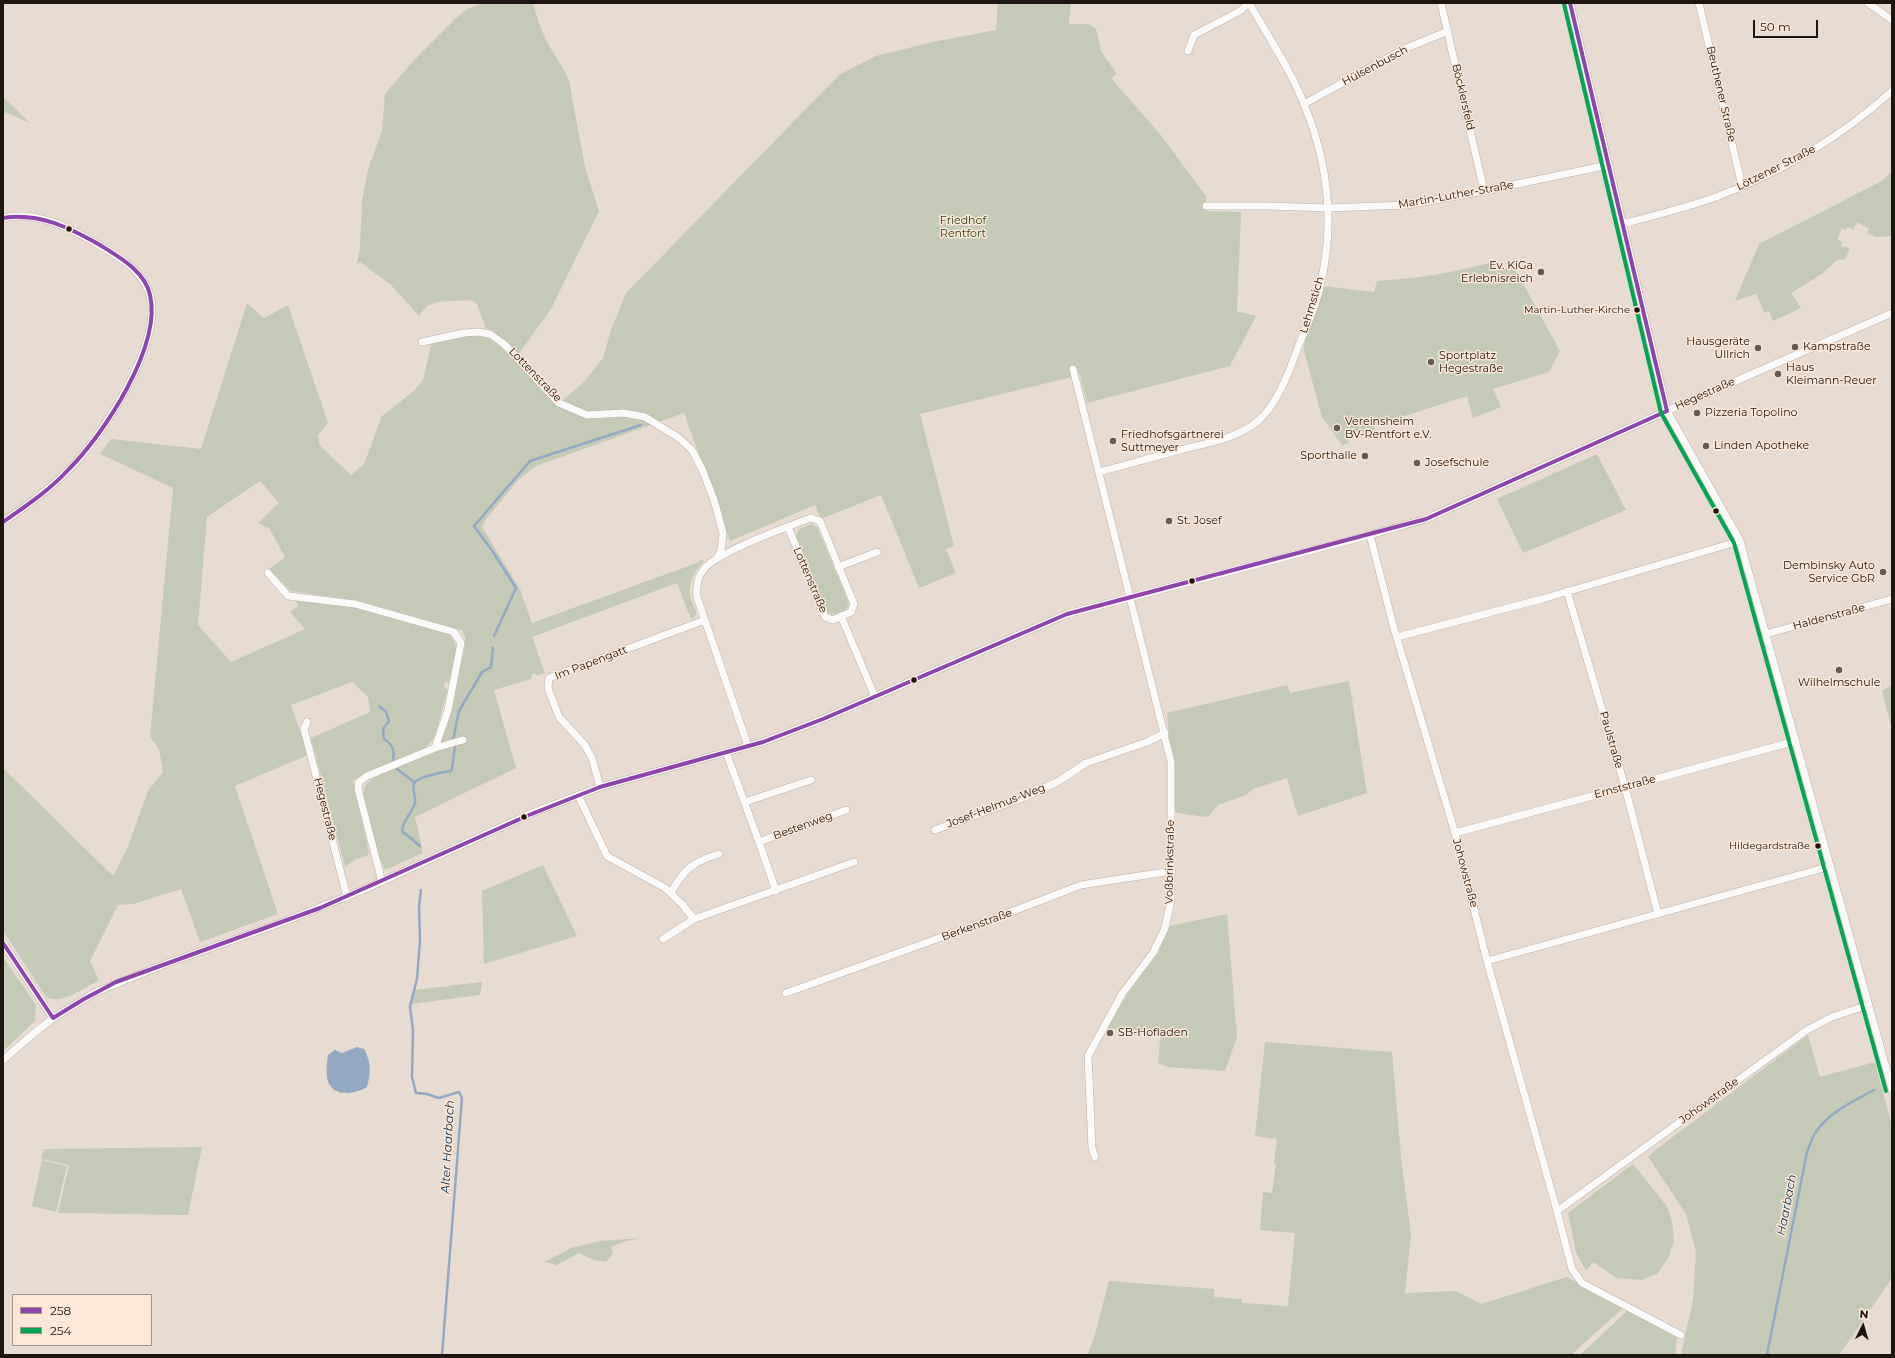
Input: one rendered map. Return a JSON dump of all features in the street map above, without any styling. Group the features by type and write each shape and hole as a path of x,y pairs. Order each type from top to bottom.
{"street":[{"path":"1188,51 1194,35 1240,11 1250,3"},
{"name":"Lehmstich","path":"1099,472 1234,436 1258,421 1266,413 1286,376 1309,321 1320,287 1326,252 1328,208 1322,157 1304,104 1250,3"},
{"name":"Böcklersfeld","path":"1441,3 1484,191"},
{"path":"1570,3 1666,411 1740,541 1892,1089"},
{"name":"Beuthener Straße","path":"1699,3 1742,186"},
{"path":"1868,3 1892,20"},
{"name":"Hülsenbusch","path":"1304,104 1404,50 1448,31"},
{"name":"Lötzener Straße","path":"1622,224 1714,197 1742,186 1781,167 1827,140 1868,111 1892,91"},
{"name":"Martin-Luther-Straße","path":"1206,206 1328,208 1407,205 1484,191 1608,165"},
{"path":"3,218 12,215 25,215 43,219 71,230 123,259 143,280 150,294 152,307 145,348 135,373 123,396 105,424 78,460 38,499 3,522"},
{"name":"Hegestraße","path":"3,1060 32,1034 53,1018 79,1001 112,985 347,897 527,815 600,787 748,746 816,722 1067,614 1426,519 1666,411 1892,313"},
{"name":"Lottenstraße","path":"422,342 464,333 478,332 490,334 504,344 559,403 587,415 624,413 645,417 679,438 692,450 702,469 714,500 723,533 721,552 717,558"},
{"name":"Voßbrinkstraße","path":"1073,368 1171,762 1171,900 1165,928 1153,953 1122,994 1088,1056 1092,1148 1095,1157"},
{"name":"Lottenstraße","path":"748,746 704,620 697,597 697,583 705,568 717,558 788,527 811,518 820,521 854,604 851,612 833,620 825,617 788,527"},
{"name":"Johowstraße","path":"1370,535 1397,637 1455,833 1487,961 1572,1269 1582,1283 1680,1335"},
{"path":"1397,637 1567,591 1740,541"},
{"path":"838,567 877,552"},
{"path":"268,573 288,596 355,604 454,632 461,643 448,710 435,748"},
{"name":"Paulstraße","path":"1567,591 1625,787 1658,914"},
{"name":"Haldenstraße","path":"1766,634 1892,600"},
{"name":"Lottenstraße","path":"842,616 875,697"},
{"name":"Im Papengatt","path":"600,787 592,758 584,744 559,717 548,688 549,678 704,620"},
{"name":"Hegestraße","path":"307,722 304,729 347,897"},
{"name":"Josef-Helmus-Weg","path":"935,830 1025,797 1059,781 1086,763 1147,742 1164,733"},
{"path":"382,882 358,789 359,782 367,776 435,748 462,740"},
{"name":"Ernststraße","path":"1455,833 1796,741"},
{"name":"Bestenweg","path":"726,752 776,891"},
{"path":"745,802 811,780"},
{"path":"578,795 607,856 665,888 694,919"},
{"name":"Bestenweg","path":"759,842 846,810"},
{"path":"671,893 679,877 692,866 706,858 719,854"},
{"path":"663,939 694,919 854,862"},
{"path":"1487,961 1831,866"},
{"name":"Berkenstraße","path":"786,993 995,918 1081,885 1172,871"},
{"path":"3,943 53,1018"},
{"name":"Johowstraße","path":"1556,1211 1807,1030 1832,1017 1868,1005"}],"green space":[{"path":"483,3 533,3 544,34 569,81 585,167 599,211 551,309 518,355 503,339 486,328 477,304 473,301 438,302 427,306 419,316 391,285 360,262 357,264 360,248 362,201 368,169 382,131 385,94 415,59 454,20 467,9"},
{"name":"Friedhof Rentfort","path":"998,3 1071,3 1069,24 1089,24 1096,29 1101,51 1117,74 1111,78 1160,134 1206,196 1207,211 1241,212 1237,311 1256,316 1230,366 1087,403 1080,375 920,414 954,546 946,549 956,573 919,588 881,495 821,519 815,505 730,541 684,413 536,466 519,479 484,522 482,527 520,589 532,623 694,564 703,559 703,562 696,570 690,584 690,595 696,615 691,619 677,583 532,637 545,673 539,675 532,674 531,679 494,690 516,768 415,817 423,853 385,870 378,855 363,794 365,786 377,774 460,743 442,745 440,742 465,646 465,636 461,630 359,601 291,591 269,569 285,557 269,528 258,523 279,503 260,481 207,517 198,625 231,662 305,629 290,612 298,606 295,599 361,609 447,633 455,644 456,656 449,683 445,682 444,688 448,689 435,736 426,748 418,754 363,774 353,781 369,853 367,856 356,859 345,867 311,738 370,712 368,697 352,682 291,705 308,755 235,786 278,914 200,942 181,889 133,904 118,905 90,961 99,980 66,997 52,999 46,997 3,930 3,768 113,876 127,849 148,791 163,772 159,749 150,737 173,488 100,454 111,439 201,449 247,303 264,318 288,305 328,423 318,435 320,446 351,475 364,464 382,416 415,390 423,380 432,342 456,337 472,336 496,342 558,404 583,383 603,358 611,330 626,293 839,75 876,56 933,42 996,30"},
{"path":"3,97 30,123 5,112 3,113"},
{"path":"1892,171 1892,236 1876,237 1867,233 1869,229 1857,222 1853,230 1848,227 1845,230 1842,228 1837,239 1842,242 1841,246 1850,248 1845,259 1837,260 1822,274 1791,293 1801,308 1773,321 1769,311 1764,313 1756,294 1735,301 1759,244 1882,181"},
{"name":"Sportplatz Hegestraße","path":"1494,262 1496,271 1514,267 1560,351 1549,372 1493,389 1501,407 1473,418 1467,396 1374,426 1375,429 1347,437 1349,443 1342,445 1322,417 1304,351 1304,345 1324,286 1374,292 1377,281 1414,278 1451,272"},
{"path":"1597,454 1626,510 1523,553 1497,499"},
{"path":"812,524 817,527 849,603 846,610 836,614 830,614 826,610 796,536 799,529"},
{"path":"1349,681 1367,793 1298,816 1287,778 1253,789 1246,795 1218,805 1210,815 1206,817 1177,813 1174,809 1167,713 1287,685 1290,693"},
{"path":"1892,685 1892,729 1882,691"},
{"path":"543,865 577,936 484,964 482,891"},
{"path":"1227,914 1237,1037 1225,1071 1167,1067 1158,1063 1161,1032 1107,1028 1129,992 1158,953 1169,926"},
{"path":"3,957 36,1005 35,1021 3,1051"},
{"path":"482,982 480,995 411,1004 414,990"},
{"path":"1808,1035 1820,1077 1875,1062 1892,1126 1892,1278 1839,1355 1681,1355 1693,1300 1696,1252 1686,1214 1648,1157"},
{"path":"1265,1042 1392,1052 1401,1157 1411,1235 1405,1293 1456,1291 1481,1304 1567,1277 1623,1308 1571,1355 1087,1355 1094,1338 1109,1281 1214,1289 1214,1297 1242,1299 1242,1303 1288,1306 1295,1233 1260,1230 1263,1192 1272,1193 1276,1164 1274,1163 1277,1139 1255,1136"},
{"path":"202,1147 188,1215 58,1213 69,1165 41,1159 44,1149"},
{"path":"42,1160 67,1166 56,1212 32,1206"},
{"path":"1633,1164 1667,1206 1672,1222 1674,1242 1668,1258 1658,1273 1642,1280 1616,1278 1593,1262 1586,1271 1576,1252 1568,1213"},
{"path":"644,1238 626,1241 611,1247 613,1254 606,1262 593,1260 579,1253 557,1265 544,1262 571,1248 600,1241"},
{"path":"1628,1310 1677,1338 1675,1355 1580,1355"}],"water":[{"path":"357,1047 364,1049 368,1058 370,1072 367,1087 356,1092 338,1092 329,1084 327,1077 328,1055 335,1050 342,1053"}],"waterway":[{"path":"494,636 516,588 474,526 530,461 641,425"},
{"path":"453,740 459,711 482,672 491,667 493,648"},
{"path":"379,706 386,712 389,721 383,729 384,739 393,748 393,761"},
{"name":"Alter Haarbach","path":"420,846 402,831 404,823 415,803 413,789 414,784 416,781 424,777 451,771 455,746"},
{"path":"397,769 414,782"},
{"name":"Alter Haarbach","path":"421,890 419,906 420,940 417,979 410,1006 413,1031 412,1077 416,1093 427,1094 439,1098 459,1092 462,1098 442,1355"},
{"name":"Haarbach","path":"1767,1355 1807,1152 1813,1136 1821,1125 1835,1113 1874,1090"}],"transit line":[{"name":"258","path":"1570,3 1667,411"},
{"name":"254","path":"1564,4 1661,413 1734,543 1886,1091"},
{"name":"258","path":"3,218 29,217 42,219 66,227 115,254 137,272 143,279 150,295 151,316 147,339 139,363 127,388 98,434 83,454 54,484 3,522"},
{"name":"258","path":"53,1018 116,982 320,908 529,815 600,787 763,742 823,719 1067,614 1426,519 1667,411"},
{"name":"258","path":"3,943 53,1018"}],"place":[{"name":"Ev. KiGa Erlebnisreich","path":"1541,272"},
{"name":"Martin-Luther-Kirche","path":"1637,310"},
{"name":"Kampstraße","path":"1795,347"},
{"name":"Hausgeräte Ullrich","path":"1758,348"},
{"name":"Sportplatz Hegestraße","path":"1431,362"},
{"name":"Haus Kleimann-Reuer","path":"1778,374"},
{"name":"Pizzeria Topolino","path":"1697,413"},
{"name":"Vereinsheim BV-Rentfort e.V.","path":"1337,428"},
{"name":"Friedhofsgärtnerei Suttmeyer","path":"1113,441"},
{"name":"Linden Apotheke","path":"1706,446"},
{"name":"Sporthalle","path":"1365,456"},
{"name":"Josefschule","path":"1417,463"},
{"name":"St. Josef","path":"1169,521"},
{"name":"Dembinsky Auto Service GbR","path":"1883,572"},
{"name":"Wilhelmschule","path":"1839,670"},
{"name":"Hildegardstraße","path":"1818,846"},
{"name":"SB-Hofladen","path":"1110,1033"}]}
